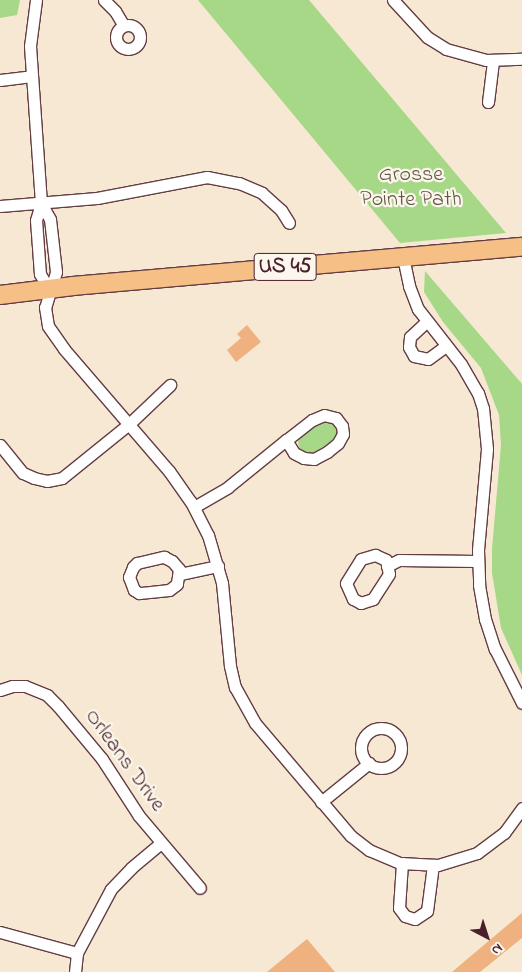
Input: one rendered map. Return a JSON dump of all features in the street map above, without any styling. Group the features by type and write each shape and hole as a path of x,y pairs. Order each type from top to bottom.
{"main road":[{"name":"US 45","path":"0,294 522,247"}],"street":[{"path":"36,0 31,28 32,76 41,203 36,220 40,274 49,289 45,307 45,318 53,335 169,470 194,507 208,535 222,583 230,666 238,695 255,723 321,802 357,841 377,854 402,863 415,865 452,862 477,853 504,833 522,808"},
{"path":"104,0 115,11 124,26"},
{"path":"393,0 427,37 446,49 467,56 494,61 522,59"},
{"path":"488,102 494,61"},
{"path":"0,80 32,76"},
{"path":"0,206 104,196 207,177 239,183 262,193 281,210 289,223"},
{"path":"403,257 412,295 426,322 470,378 478,393 486,421 487,449 477,561 485,619 495,649 522,703"},
{"path":"426,322 410,337 409,347 414,356 428,360 446,346"},
{"path":"0,445 23,473 34,478 47,480 62,478 129,424 170,385"},
{"path":"194,507 228,487 286,440 312,420 324,415 336,418 342,426 343,434 338,443 314,459 304,458 294,453 286,440"},
{"path":"387,566 398,560 477,561"},
{"path":"180,574 218,566"},
{"name":"Orleans Drive","path":"0,690 12,686 25,686 46,695 102,758 129,803 200,888"},
{"path":"321,802 370,763"},
{"path":"75,972 77,953 111,889 131,868 161,843"},
{"path":"402,863 399,908 405,916 415,919 427,911 432,865"},
{"path":"0,932 77,953"}],"green space":[{"path":"0,0 20,0 17,15 0,18"},
{"name":"Grosse Pointe Path","path":"198,0 309,0 506,233 400,243"},
{"path":"425,271 522,384 522,675 501,628 492,573 492,549 501,445 499,415 481,368 443,322 424,292"},
{"path":"324,419 336,424 338,435 334,440 312,454 305,454 300,450 298,442 301,435"}],"building":[{"path":"247,325 261,342 236,362 227,350 241,338 237,334"},
{"path":"522,913 522,938 480,972 452,972"},
{"path":"307,939 335,972 267,972"}]}
